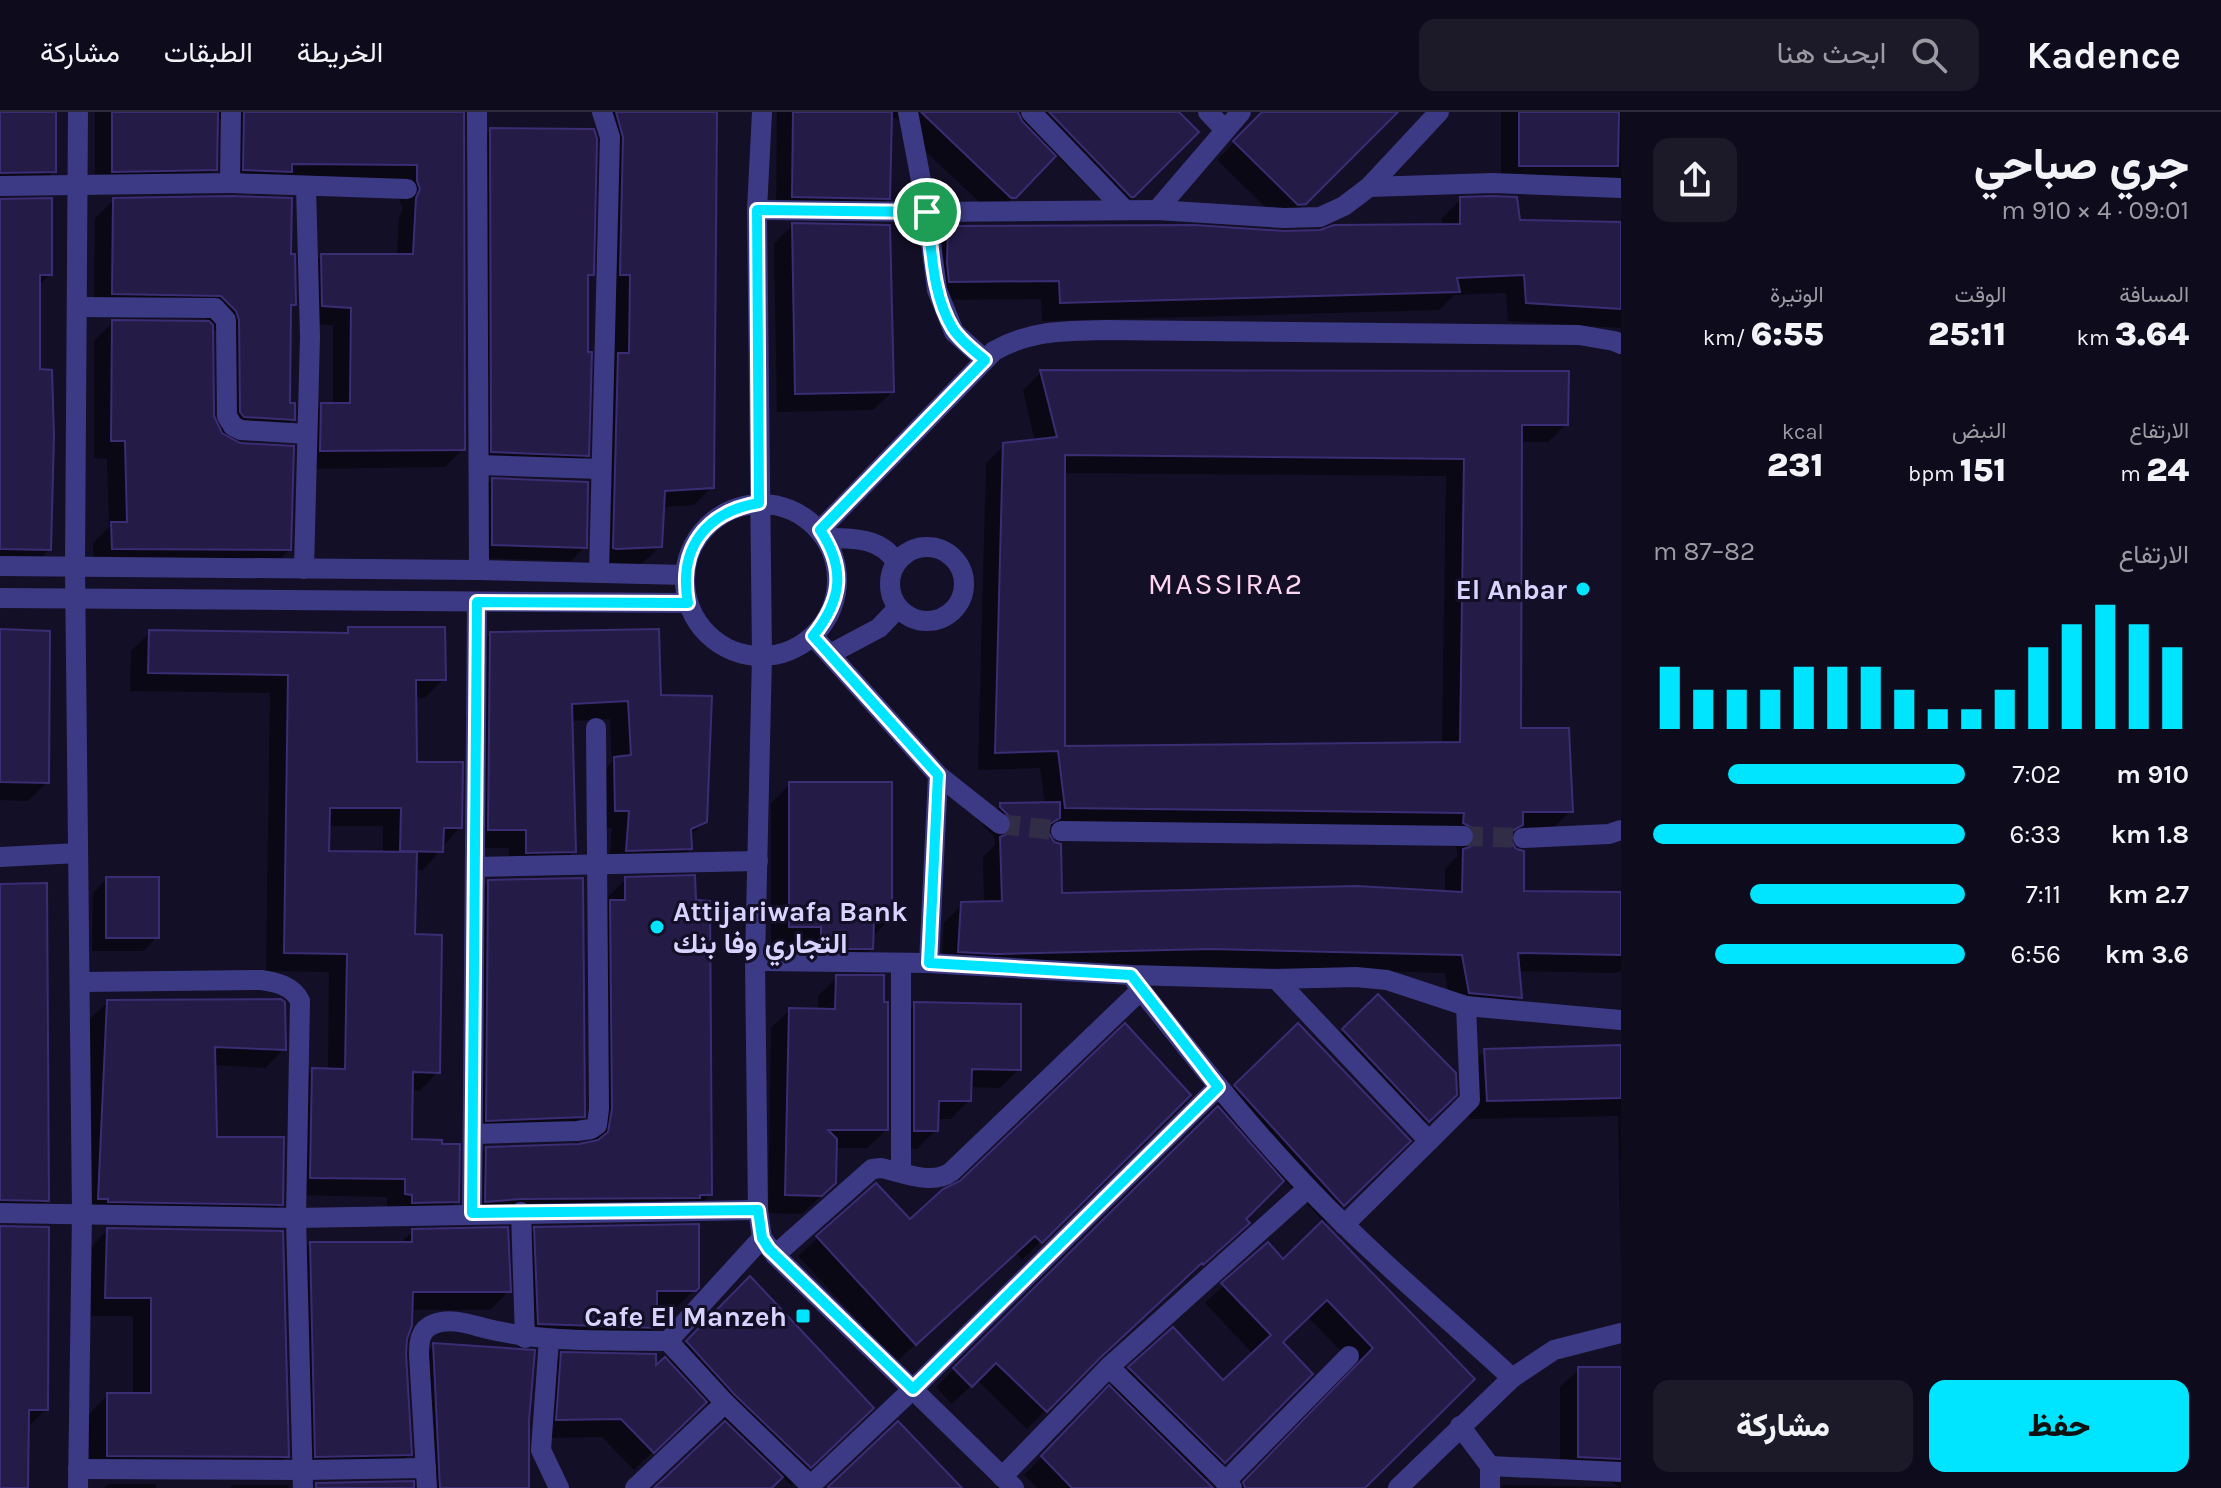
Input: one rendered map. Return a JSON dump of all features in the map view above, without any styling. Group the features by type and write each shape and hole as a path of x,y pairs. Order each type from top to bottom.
{"street":[{"path":"78,112 75,567 82,1213 78,1479 426,1478 419,1354 422,1332 436,1322 453,1321 525,1338 668,1341 769,1247 872,1169 931,1178 945,1176 1136,982"},
{"path":"230,183 231,112"},
{"path":"477,112 479,570"},
{"path":"599,573 610,152 609,128 602,112"},
{"path":"762,112 757,210 762,656 755,961 758,1210 769,1247 1008,1482 1109,1367 1308,1188"},
{"path":"908,112 927,212 937,290 954,332 985,360"},
{"path":"1031,112 1125,210"},
{"path":"1208,112 1224,129"},
{"path":"1157,210 1241,112"},
{"path":"757,210 1157,210 1284,218 1320,217 1344,206 1369,187 1439,112"},
{"path":"0,186 230,183 407,189"},
{"path":"1369,187 1492,183 1621,188"},
{"path":"304,569 310,336 306,186"},
{"path":"78,307 215,308 226,320 227,416 231,424 241,430 307,434"},
{"path":"823,534 994,351 1024,336 1093,330 1579,335 1621,344"},
{"path":"480,465 600,469"},
{"path":"759,503 781,506 802,515 823,534 832,550 838,573 836,596 828,618 813,636 785,653 762,656 743,654 710,636 697,621 688,603 685,575 689,556 710,523 726,512 759,503"},
{"path":"823,534 870,542 894,557 896,563"},
{"path":"928,547 951,556 959,565 964,589 953,611 931,621 907,616 898,608 891,594 890,578 896,563 916,549 928,547"},
{"path":"0,566 685,575"},
{"path":"0,598 688,603"},
{"path":"472,1213 477,602"},
{"path":"830,654 879,628 898,608"},
{"path":"813,636 938,775 1000,824"},
{"path":"473,1134 577,1131 597,1125 596,728"},
{"path":"929,963 938,775"},
{"path":"1523,838 1609,834 1621,830"},
{"path":"1061,831 1463,836"},
{"path":"0,857 78,853"},
{"path":"475,867 758,861"},
{"path":"755,961 929,963 1136,982 1356,977 1387,980 1466,1006 1621,1020"},
{"path":"901,963 901,1172"},
{"path":"1276,979 1429,1141"},
{"path":"81,982 261,980 282,984 297,995 301,1008 296,1218 303,1479"},
{"path":"1136,982 1218,1087 1308,1188 1344,1225 1512,1378"},
{"path":"1344,1225 1470,1100 1466,1006"},
{"path":"668,1341 725,1403 811,1487 1218,1087"},
{"path":"0,1213 296,1218 758,1210"},
{"path":"521,1212 525,1338"},
{"path":"1398,1488 1512,1378 1554,1350 1621,1333"},
{"path":"549,1339 541,1450 559,1488"},
{"path":"1109,1367 1228,1485 1349,1356"},
{"path":"635,1488 725,1403"},
{"path":"1460,1426 1490,1466 1490,1488"},
{"path":"1490,1466 1621,1472"}],"building":[{"path":"0,112 56,112 56,172 0,173"},
{"path":"112,112 218,112 217,170 112,172"},
{"path":"244,112 464,112 465,450 320,451 321,403 350,403 351,308 322,306 321,254 413,254 416,198 420,189 417,165 292,164 292,172 243,170"},
{"path":"616,112 717,112 714,488 665,491 662,547 613,548 618,353 629,353 630,275 620,275 623,137"},
{"path":"793,112 892,112 890,199 792,197"},
{"path":"921,112 1018,112 1022,121 1056,156 1016,198 1011,198"},
{"path":"1049,112 1179,112 1199,132 1131,197"},
{"path":"1262,112 1398,112 1306,204 1298,205 1233,141"},
{"path":"1519,112 1619,112 1618,166 1519,166"},
{"path":"490,128 594,129 597,139 594,275 588,275 588,352 592,352 589,456 491,452"},
{"path":"1460,197 1517,197 1520,220 1621,222 1621,309 1526,303 1524,275 1457,278 1460,292 1060,303 1059,281 949,282 948,226 1194,225 1284,231 1320,230 1334,225 1460,224"},
{"path":"52,198 52,275 40,275 40,369 52,370 51,550 0,549 0,199"},
{"path":"113,198 292,198 291,254 295,254 296,305 291,305 290,403 295,403 295,420 244,417 240,412 239,320 236,311 221,296 112,294"},
{"path":"792,223 890,225 894,392 795,394"},
{"path":"112,320 209,321 213,325 214,416 222,433 240,443 294,446 291,550 112,549 111,522 127,522 125,441 111,441"},
{"path":"1040,370 1569,371 1568,425 1522,425 1521,728 1569,728 1573,812 1523,812 1523,825 1512,831 1510,839 1516,849 1524,851 1524,891 1621,892 1621,955 1518,953 1522,998 1469,993 1462,955 1211,949 996,954 958,952 961,902 1002,901 1000,837 1010,833 1013,825 1000,803 1060,802 1060,818 1050,824 1048,832 1054,842 1061,844 1062,893 1357,886 1462,892 1463,849 1470,847 1476,837 1474,829 1463,823 1464,813 1065,808 1058,751 995,753 1003,443 1057,437","holes":["1065,455 1464,459 1460,742 1065,746"]},
{"path":"492,478 588,482 587,548 492,545"},
{"path":"348,627 445,627 446,680 416,680 417,762 463,762 462,828 444,828 443,852 400,851 401,808 330,808 329,851 417,852 415,934 442,935 440,1073 413,1072 412,1139 460,1144 459,1202 412,1203 412,1195 405,1194 405,1179 310,1178 312,1068 345,1069 347,954 284,953 288,675 148,673 149,630 348,633"},
{"path":"0,629 50,631 49,783 0,782"},
{"path":"659,629 661,695 712,696 707,822 691,829 692,849 626,851 629,811 615,811 614,757 631,755 628,701 572,704 576,852 526,853 526,830 488,830 490,632"},
{"path":"789,782 892,782 892,920 874,920 873,949 821,949 821,927 789,927"},
{"path":"695,875 696,900 710,901 712,1195 700,1195 700,1198 485,1202 486,1147 579,1144 598,1140 608,1132 612,1109 610,900 625,900 625,877"},
{"path":"106,877 159,877 159,938 106,938"},
{"path":"583,878 585,1117 486,1121 488,880"},
{"path":"47,883 49,1201 0,1200 0,884"},
{"path":"836,975 884,975 884,1002 888,1002 888,1130 828,1130 837,1139 836,1183 822,1196 785,1195 789,1008 835,1009"},
{"path":"1378,994 1456,1073 1457,1095 1429,1122 1342,1029"},
{"path":"281,999 285,1002 286,1050 215,1047 217,1137 284,1137 283,1205 108,1202 108,1199 98,1199 107,1000"},
{"path":"914,1002 1021,1004 1021,1070 972,1069 971,1101 939,1101 938,1131 914,1131"},
{"path":"1125,1023 1191,1095 1042,1243 1035,1236 916,1345 816,1236 876,1183 910,1219 943,1189 960,1181"},
{"path":"1298,1023 1411,1141 1344,1206 1234,1085"},
{"path":"1621,1045 1621,1098 1487,1101 1484,1049"},
{"path":"1218,1106 1284,1181 1246,1219 1250,1223 1202,1263 1047,1412 996,1363 972,1387 953,1368"},
{"path":"1322,1221 1475,1379 1365,1488 1245,1488 1243,1482 1373,1348 1327,1300 1283,1342 1313,1374 1225,1463 1128,1367 1173,1327 1223,1380 1271,1335 1221,1283 1268,1242 1283,1259"},
{"path":"699,1224 699,1288 696,1291 657,1291 657,1328 538,1324 534,1227"},
{"path":"0,1226 49,1227 48,1410 29,1410 28,1488 0,1488"},
{"path":"508,1227 511,1292 413,1292 412,1325 406,1354 412,1455 315,1457 310,1242 412,1242 412,1229"},
{"path":"107,1228 283,1231 289,1457 107,1456 107,1393 151,1393 151,1298 105,1298"},
{"path":"750,1276 874,1408 811,1468 734,1394 686,1341"},
{"path":"433,1343 535,1350 529,1421 529,1488 440,1488"},
{"path":"561,1352 656,1354 656,1365 665,1357 707,1402 654,1453 621,1419 556,1420"},
{"path":"1578,1367 1621,1367 1621,1459 1578,1457"},
{"path":"1109,1385 1213,1488 1072,1488 1041,1456"},
{"path":"725,1421 783,1477 772,1488 654,1488"},
{"path":"898,1421 962,1488 828,1488 828,1487"},
{"path":"414,1481 414,1488 316,1488 316,1483"}],"tunnel":[{"path":"1000,824 1061,831"},
{"path":"1463,836 1523,838"}],"place":[{"name":"El Anbar","path":"1583,589"},
{"name":"Attijariwafa Bank التجاري وفا بنك","path":"657,927"},
{"name":"Cafe El Manzeh","path":"803,1316"}],"district":[{"name":"MASSIRA2","path":"1226,584"}],"route":[{"path":"757,210 927,212 937,290 946,315 954,332 985,360 820,530 832,550 838,573 836,596 828,618 813,636 938,775 929,963 1131,975 1218,1087 913,1389 769,1249 762,1238 758,1210 472,1213 477,602 688,603 685,575 689,556 698,538 710,523 726,512 759,503 757,210"}]}
